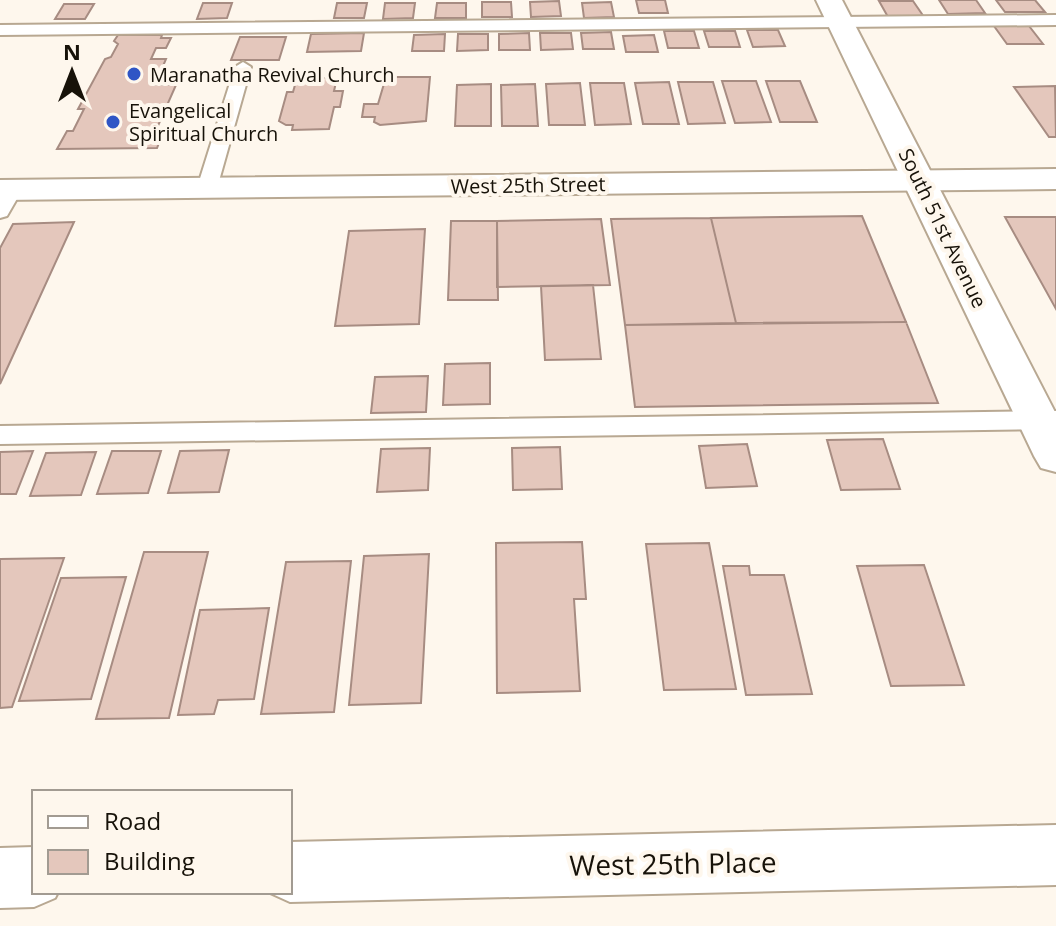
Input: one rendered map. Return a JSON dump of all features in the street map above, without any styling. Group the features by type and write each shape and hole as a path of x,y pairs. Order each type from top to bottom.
{"street":[{"name":"South 51st Avenue","path":"835,11 919,181 1047,420 1056,456"},
{"name":"West 25th Street","path":"4,198 207,188 1056,179"},
{"name":"West 25th Place","path":"292,872 1056,855"},
{"path":"0,878 32,877"}],"lane":[{"path":"0,30 835,11 1056,20"},
{"path":"207,188 243,67"},
{"path":"0,435 1047,420"}],"building":[{"path":"636,0 665,0 668,13 639,13"},
{"path":"939,0 976,0 985,13 948,14"},
{"path":"996,0 1035,0 1045,12 1005,12"},
{"path":"559,1 561,16 531,17 530,2"},
{"path":"879,1 913,1 924,17 888,17"},
{"path":"482,2 511,2 512,17 482,17"},
{"path":"611,2 614,17 584,18 582,3"},
{"path":"203,3 232,3 227,18 197,19"},
{"path":"337,3 367,3 364,18 334,18"},
{"path":"385,3 415,3 413,18 383,19"},
{"path":"437,3 466,3 466,18 435,18"},
{"path":"64,4 94,4 85,19 55,19"},
{"path":"994,26 1029,26 1043,44 1007,44"},
{"path":"747,30 778,30 785,46 753,47"},
{"path":"664,31 694,31 699,48 668,48"},
{"path":"704,31 735,31 740,47 709,47"},
{"path":"611,32 614,49 583,49 581,33"},
{"path":"364,33 361,51 307,52 311,34"},
{"path":"529,33 530,50 499,50 499,34"},
{"path":"540,33 571,33 573,49 541,50"},
{"path":"445,34 444,51 412,51 414,35"},
{"path":"458,34 488,34 488,50 457,51"},
{"path":"118,35 162,35 161,38 171,38 166,48 156,48 151,59 166,59 155,85 176,85 157,128 165,128 157,148 57,149 67,131 73,131 84,109 78,109 105,59 111,57 118,44 114,41"},
{"path":"654,35 658,52 626,52 623,36"},
{"path":"240,37 286,37 279,60 231,60"},
{"path":"386,77 430,77 426,121 380,125 374,122 375,117 362,117 364,104 378,104"},
{"path":"297,78 337,78 334,91 343,91 340,107 334,107 329,129 292,130 293,125 279,121 287,92 293,92"},
{"path":"722,81 756,81 771,122 735,123"},
{"path":"766,81 800,81 817,122 780,122"},
{"path":"669,82 679,124 643,124 635,83"},
{"path":"678,82 713,82 725,123 688,124"},
{"path":"580,83 585,125 549,125 546,84"},
{"path":"590,83 624,83 631,124 595,125"},
{"path":"491,84 491,126 455,126 457,85"},
{"path":"535,84 538,126 502,126 501,85"},
{"path":"1055,86 1056,137 1049,137 1014,87"},
{"path":"862,216 906,322 736,323 711,218"},
{"path":"1005,217 1056,217 1056,309"},
{"path":"711,218 736,323 625,325 611,219"},
{"path":"601,219 610,285 497,287 497,221"},
{"path":"451,221 497,221 498,300 448,300"},
{"path":"74,222 0,384 0,248 13,224"},
{"path":"425,229 419,324 335,326 349,231"},
{"path":"593,285 601,359 545,360 541,286"},
{"path":"906,322 938,403 635,407 625,325"},
{"path":"490,363 490,404 443,405 445,364"},
{"path":"428,376 426,412 371,413 375,377"},
{"path":"883,439 900,489 841,490 827,440"},
{"path":"747,444 757,486 706,488 699,446"},
{"path":"560,447 562,489 513,490 512,448"},
{"path":"430,448 428,490 377,492 381,449"},
{"path":"229,450 219,492 168,493 180,451"},
{"path":"33,451 16,494 0,494 0,452"},
{"path":"112,451 161,451 148,493 97,494"},
{"path":"96,452 81,495 30,496 46,453"},
{"path":"582,542 586,599 574,599 580,691 497,693 496,543"},
{"path":"709,543 736,689 664,690 646,544"},
{"path":"144,552 208,552 169,718 96,719"},
{"path":"429,554 421,703 349,705 364,556"},
{"path":"64,558 12,707 0,708 0,559"},
{"path":"351,561 334,712 261,714 286,562"},
{"path":"924,565 964,685 891,686 857,566"},
{"path":"723,566 749,566 750,575 784,575 812,694 746,695"},
{"path":"126,577 91,699 19,701 61,578"},
{"path":"269,608 254,699 218,700 214,714 178,715 200,610"}],"place":[{"name":"Maranatha Revival Church","path":"134,74"},
{"name":"Evangelical Spiritual Church","path":"113,122"}]}
